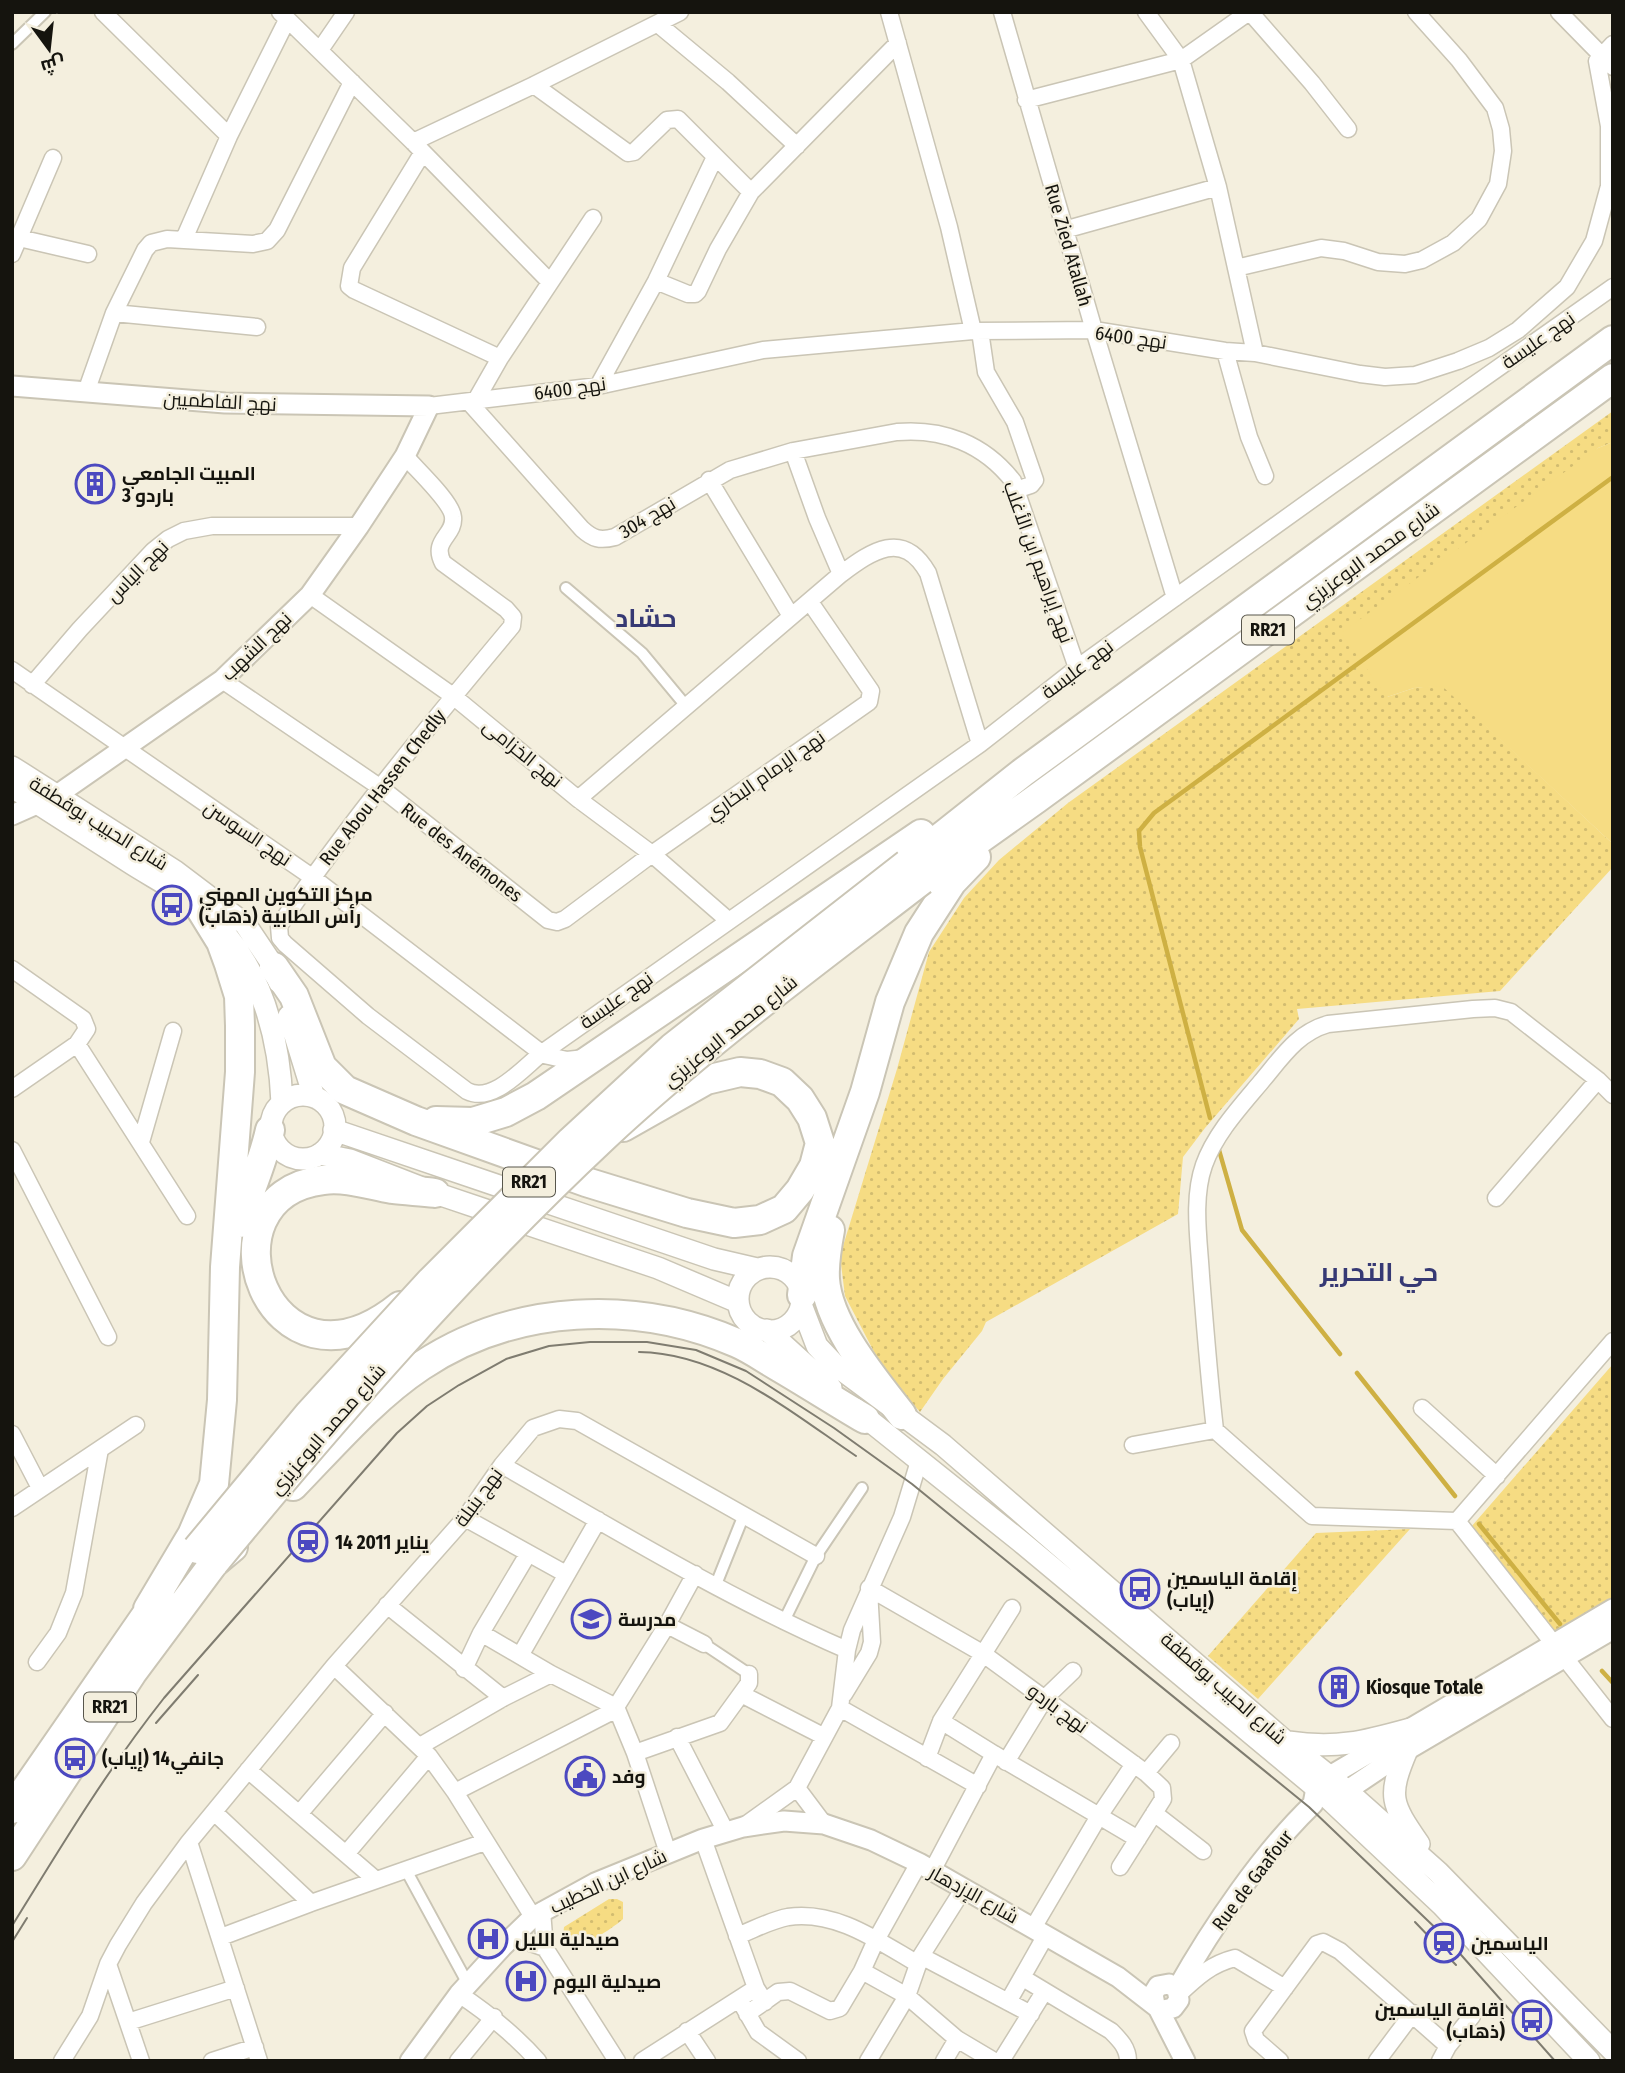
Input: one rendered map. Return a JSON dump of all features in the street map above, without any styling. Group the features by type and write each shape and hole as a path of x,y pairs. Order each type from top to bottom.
{"highway":[{"name":"شارع محمد البوعزيزي","path":"12,1809 148,1609 205,1556 446,1295 605,1136 915,872 1022,773 1613,340"},
{"name":"شارع محمد البوعزيزي","path":"12,1856 205,1556 309,1414 430,1282 628,1086 719,1010 915,872 1036,799 1613,378"},
{"path":"416,1121 473,1122 506,1112 536,1096 873,865 983,793 1022,773"},
{"path":"802,1301 807,1256 865,1093 890,1002 919,933 952,881 1036,799"},
{"path":"148,1609 192,1535 214,1484 222,1400 225,1267 240,1072 239,996 220,942 200,908"},
{"path":"274,967 293,996 322,1067 345,1090 416,1121 586,1182 687,1213 734,1223 760,1220 783,1209 800,1190 814,1166 820,1143 812,1118 800,1099 782,1083 760,1074 740,1072 706,1080 605,1136"},
{"path":"225,1267 248,1194 265,1154 270,1130"},
{"path":"847,1145 827,1244 825,1281 846,1339 902,1415"},
{"path":"430,1282 381,1322 350,1335 324,1336 296,1326 280,1314 265,1296 257,1273 256,1243 264,1217 275,1201 296,1188 322,1180 349,1180 392,1189 435,1193"},
{"path":"205,1556 240,1541 382,1397 420,1367 453,1347 494,1329 562,1316 622,1314 673,1321 740,1344 865,1419"}],"main road":[{"name":"شارع الحبيب بوقطفة","path":"12,767 48,800 200,908 238,949 256,979 268,1012 276,1046 282,1103"},
{"name":"شارع الحبيب بوقطفة","path":"12,788 48,800 175,871 245,924 274,967 314,1097"},
{"path":"297,1096 314,1097 330,1111 334,1130 332,1140 320,1154 310,1158 288,1156 279,1150 270,1130 275,1110 282,1103 297,1096"},
{"path":"334,1130 714,1259 757,1269 777,1267 786,1270 794,1277 802,1301 792,1322 776,1330 757,1328 741,1312 738,1302 742,1283 757,1269"},
{"path":"320,1154 350,1160 435,1193 658,1268 738,1302"},
{"name":"شارع الحبيب بوقطفة","path":"802,1301 817,1346 834,1364 943,1445 1286,1742 1327,1792 1442,1905 1589,2061"},
{"name":"شارع الحبيب بوقطفة","path":"767,1331 865,1419 1020,1541 1327,1792 1438,1872 1613,2051"},
{"path":"1286,1742 1335,1746 1408,1739 1394,1787 1394,1800 1400,1816 1438,1872"}],"street":[{"path":"12,44 45,12"},
{"path":"103,12 229,136"},
{"path":"320,50 346,12"},
{"path":"500,358 349,286 352,268 418,147 680,12"},
{"path":"889,12 986,372 1015,422 1035,480 1031,485 1016,490"},
{"name":"Rue Zied Atallah","path":"1002,12 1064,230 1175,598"},
{"path":"1146,12 1181,60 1218,187 1255,354"},
{"path":"1026,100 1181,60 1249,12 1312,83 1348,129"},
{"path":"1236,268 1321,248 1344,251 1378,262 1405,264 1422,260 1453,243 1479,219 1498,184 1503,151 1495,108 1459,60 1416,12"},
{"path":"1559,12 1609,55"},
{"path":"184,239 283,16 418,147 550,282"},
{"path":"658,24 728,82 797,146"},
{"path":"656,281 688,294 698,291 718,249 751,192 898,43"},
{"name":"نهج 6400","path":"429,406 598,386 764,350 976,331 1094,330 1255,354 1360,374 1399,377 1415,374 1489,348 1518,330 1567,287 1594,241 1609,186 1609,126 1597,61 1609,55"},
{"path":"86,392 114,313 151,243 184,239 253,244 270,238 277,230 352,82"},
{"path":"534,85 628,153 634,152 667,120 678,119 751,192"},
{"path":"598,386 656,281 715,157"},
{"path":"12,254 53,158"},
{"path":"1064,230 1218,187"},
{"path":"473,401 593,218"},
{"path":"19,238 88,254"},
{"name":"نهج عليسة","path":"543,1054 980,744 1077,668 1613,287"},
{"path":"114,313 257,327"},
{"path":"1518,330 1531,345"},
{"path":"1226,351 1249,437 1265,476"},
{"name":"نهج الفاطميين","path":"12,386 225,403 429,406"},
{"name":"نهج 304","path":"473,401 582,529 592,538 604,540 615,537 709,480 754,461 793,451"},
{"name":"نهج الشهب","path":"12,815 48,800 222,680 310,595 405,456 429,406"},
{"name":"نهج إبراهيم ابن الأغلب","path":"793,451 920,430 941,433 983,452 1013,481 1077,668"},
{"path":"793,451 841,574"},
{"name":"Rue Abou Hassen Chedly","path":"405,456 454,514 453,523 440,546 439,555 443,563 506,609 513,617 512,626 453,696 312,877 279,926 280,938 379,1024 475,1095 496,1089 543,1054"},
{"path":"709,480 791,616"},
{"name":"نهج الياس","path":"32,685 153,551 184,531 212,526 359,526"},
{"path":"578,799 841,574 866,556 888,547 900,548 921,561 937,598 980,744"},
{"path":"566,588 642,653 687,706"},
{"name":"نهج الخزامى","path":"310,595 453,696 578,799 652,854 729,921"},
{"name":"نهج الإمام البخاري","path":"565,919 652,854 869,702 871,691 810,602"},
{"name":"نهج السوسن","path":"12,670 312,877 543,1054"},
{"name":"Rue des Anémones","path":"222,680 381,788 548,920 557,922 565,919"},
{"path":"12,969 83,1019 88,1029 77,1044 12,1089"},
{"path":"1457,1521 1312,1516 1215,1430 1199,1239 1198,1187 1203,1166 1212,1145 1297,1039 1328,1024 1495,1008 1511,1012 1598,1080 1613,1095"},
{"path":"141,1142 173,1031"},
{"path":"77,1044 187,1216"},
{"path":"536,1096 545,1073 543,1054 567,1060 590,1058"},
{"path":"1496,1198 1598,1080"},
{"path":"12,1150 108,1337"},
{"path":"1457,1521 1613,1341"},
{"path":"1422,1408 1497,1476"},
{"name":"نهج بنبلة","path":"62,2061 90,2016 108,1964 144,1903 189,1842 334,1666 464,1518 533,1428 559,1419 577,1421 816,1556"},
{"path":"12,1508 136,1425"},
{"path":"1133,1445 1215,1430"},
{"path":"12,1434 40,1488"},
{"path":"37,1662 58,1633 74,1593 100,1449"},
{"name":"شارع ابن الخطيب","path":"735,1829 797,1788 841,1702 852,1630 902,1517 919,1461"},
{"path":"502,1465 715,1587 783,1623 847,1650"},
{"path":"783,1623 816,1556 862,1488"},
{"path":"715,1587 743,1517"},
{"path":"464,1518 566,1574"},
{"path":"521,1654 598,1520"},
{"path":"1457,1521 1613,1719"},
{"path":"464,1669 481,1633 528,1554"},
{"path":"455,1792 617,1708 695,1574"},
{"path":"869,1588 872,1642 869,1653 841,1702 928,1758 978,1786"},
{"name":"نهج باردو","path":"869,1588 982,1653 1140,1768 1162,1788 1163,1798 1120,1867"},
{"path":"387,1605 503,1698"},
{"path":"928,1758 941,1721 1012,1608"},
{"path":"1558,1651 1613,1609"},
{"path":"635,1753 720,1723 751,1679 749,1674 704,1644 667,1625"},
{"path":"1558,1651 1613,1629"},
{"path":"481,1633 617,1708 668,1853"},
{"name":"Rue de Gaafour","path":"1167,1996 1245,1883 1327,1792 1408,1739 1558,1651"},
{"path":"334,1666 424,1751 455,1792 485,1842 538,1914 545,1948 617,2061"},
{"path":"642,2061 687,2031 743,2006 765,2002 778,1992 790,1991 830,2011 839,2008 862,1971 876,1940 978,1786 1045,1698 1073,1671"},
{"path":"346,1854 424,1751 503,1698 551,1674"},
{"path":"741,1694 823,1736"},
{"path":"299,1814 385,1713"},
{"path":"941,1721 1138,1839"},
{"path":"677,1737 735,1829"},
{"path":"1008,2002 1023,1978 1040,1931 1099,1816 1140,1768 1171,1743"},
{"path":"248,1770 376,1880"},
{"path":"797,1788 824,1824"},
{"path":"214,1812 311,1903"},
{"path":"1154,1813 1203,1851"},
{"name":"شارع ابن الخطيب","path":"410,2061 463,1989 538,1914 595,1883 703,1839 735,1829 785,1821"},
{"name":"شارع الإزدهار","path":"785,1821 824,1824 872,1840 964,1888 1118,1977 1167,1996"},
{"path":"703,1839 756,1988 765,2002"},
{"path":"189,1842 257,2054 212,2061"},
{"path":"221,1937 485,1842"},
{"path":"406,1870 463,1989 538,2061"},
{"path":"868,2061 907,1996 920,1960 964,1888"},
{"path":"737,1936 786,1917 834,1919 1031,2014"},
{"path":"513,1937 545,1948"},
{"path":"1280,2061 1267,2056 1254,2037 1254,2031 1317,1944 1327,1943 1413,2013 1448,2046"},
{"path":"1186,2061 1167,1996 1220,1962 1235,1958 1285,1988"},
{"path":"108,1964 141,2061"},
{"path":"862,1971 907,1996 957,2039 994,2061"},
{"path":"1023,1978 1111,2031 1122,2042 1129,2061"},
{"path":"743,2006 756,1988"},
{"path":"128,2022 236,1989"},
{"path":"1000,2061 1044,1992"},
{"path":"743,2006 758,2032 799,2061"},
{"path":"1377,2061 1413,2013"},
{"path":"1440,2061 1448,2046 1472,2016"},
{"path":"458,2061 494,2017"},
{"path":"687,2031 707,2061"},
{"path":"944,2061 957,2039"}],"shaded area":[{"path":"1613,411 1613,442 1598,448 1387,697 1414,688 1442,685 1613,844 1613,867 1500,991 1297,1009 1299,1019 1183,1157 1178,1214 986,1322 920,1412 885,1373 845,1296 840,1256 897,1069 929,952 964,898 999,860 1068,803"},
{"path":"1613,442 1613,844 1442,686 1414,688 1387,697 1341,633 1598,448"},
{"path":"1613,1364 1613,1598 1553,1632 1471,1527"},
{"path":"1410,1529 1258,1699 1208,1656 1316,1533"},
{"path":"609,1899 623,1902 623,1919 587,1942 569,1944 564,1939 564,1927"}],"waterway":[{"path":"1210,1118 1140,847 1139,831 1154,813 1613,477"},
{"path":"1219,1150 1242,1230 1340,1354"},
{"path":"1357,1373 1455,1496"},
{"path":"1479,1524 1560,1624"},
{"path":"1602,1671 1613,1683"}],"tram line":[{"path":"12,1926 104,1781 164,1698 397,1433 427,1406 506,1359 549,1346 590,1342 647,1342 696,1350 746,1371 834,1428 912,1484 1309,1807 1447,1939 1555,2061"},
{"path":"639,1352 669,1355 727,1374 781,1404 856,1456"},
{"path":"156,1723 198,1675"},
{"path":"12,1942 27,1918"},
{"path":"1415,1922 1456,1965"}],"place":[{"name":"المبيت الجامعي باردو 3","path":"95,484"},
{"name":"مركز التكوين المهني رأس الطابية (ذهاب)","path":"172,905"},
{"name":"14 يناير 2011","path":"308,1542"},
{"name":"إقامة الياسمين (إياب)","path":"1140,1589"},
{"name":"مدرسة","path":"591,1619"},
{"name":"Kiosque Totale","path":"1339,1687"},
{"name":"جانفي14 (إياب)","path":"75,1758"},
{"name":"وفد","path":"585,1776"},
{"name":"صيدلية الليل","path":"488,1939"},
{"name":"الياسمين","path":"1444,1943"},
{"name":"صيدلية اليوم","path":"526,1981"},
{"name":"إقامة الياسمين (ذهاب)","path":"1532,2020"}],"district":[{"name":"حشاد","path":"646,618"},
{"name":"حي التحرير","path":"1379,1272"}]}
